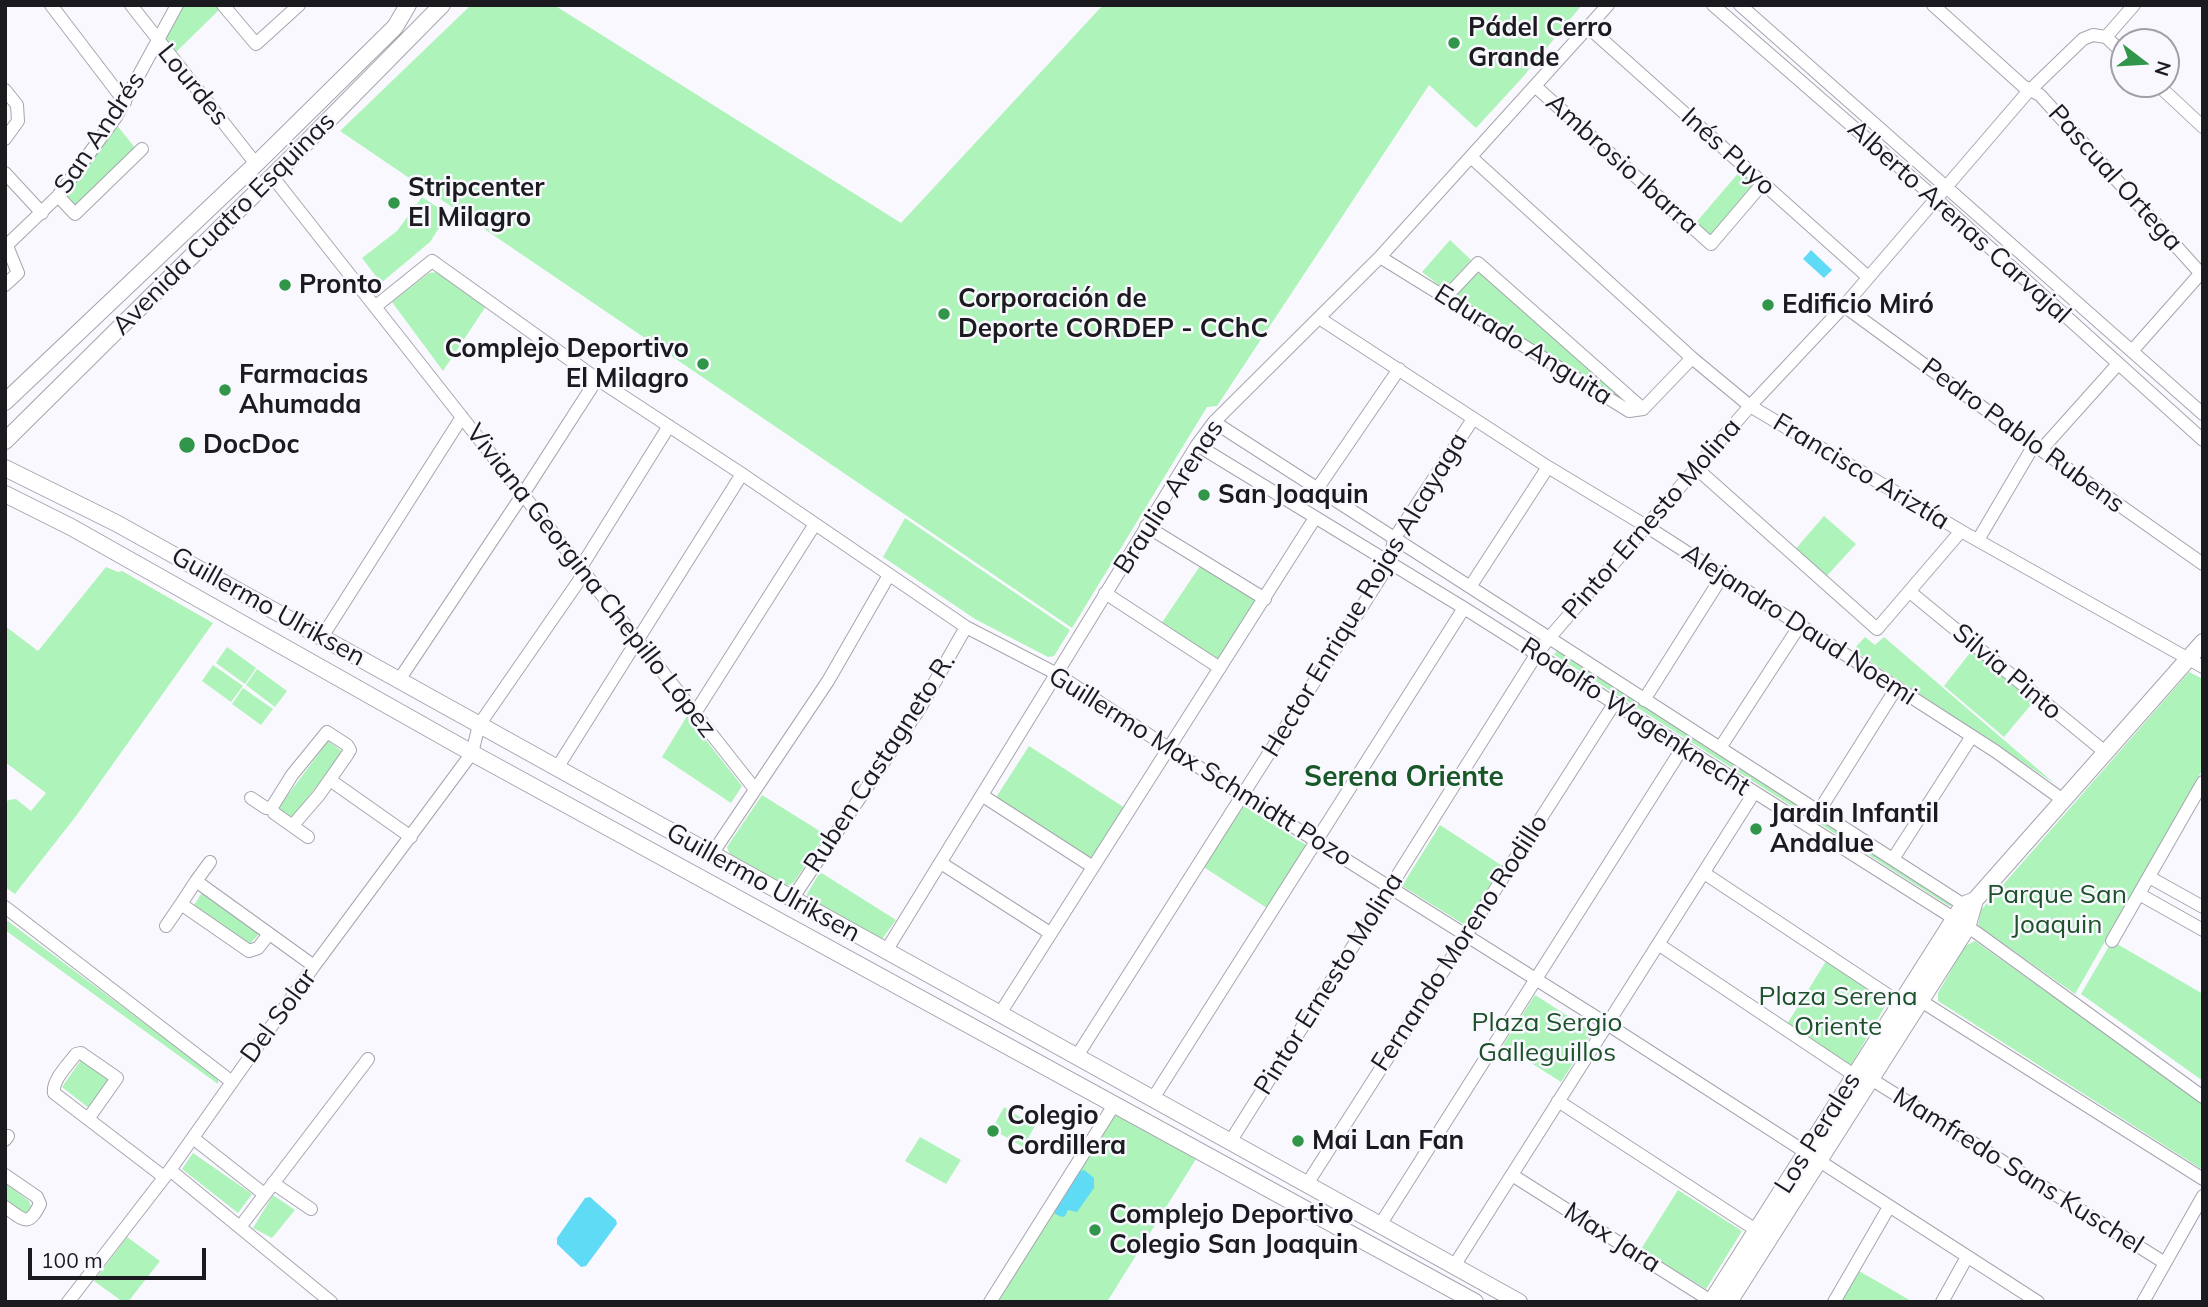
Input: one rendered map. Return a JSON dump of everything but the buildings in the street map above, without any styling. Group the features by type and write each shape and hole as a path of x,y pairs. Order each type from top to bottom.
{"main road":[{"name":"Avenida Cuatro Esquinas","path":"5,402 256,164 395,27 408,5"},
{"path":"414,5 426,20"},
{"name":"Avenida Cuatro Esquinas","path":"5,441 442,5"},
{"name":"Guillermo Ulriksen","path":"5,468 203,570 1519,1302"},
{"name":"Guillermo Ulriksen","path":"5,494 71,527 472,753 1475,1302"},
{"path":"189,594 199,592 204,586 206,578 203,570"},
{"name":"Los Perales","path":"1729,1302 1812,1157 1854,1075 1900,1003 1971,906 2203,642"},
{"name":"Los Perales","path":"1711,1301 1756,1230 1871,1079 1921,1001 1960,923"}],"street":[{"path":"51,5 125,102"},
{"name":"Lourdes","path":"131,5 256,164"},
{"name":"San Andrés","path":"6,247 58,196 125,102 177,5"},
{"path":"223,5 256,44 299,5"},
{"name":"Braulio Arenas","path":"886,951 1146,526 1214,422 1380,257 1608,5"},
{"name":"Alberto Arenas Carvajal","path":"1713,5 1936,199 2203,440"},
{"name":"Alberto Arenas Carvajal","path":"1740,5 2203,414"},
{"name":"Pascual Ortega","path":"1933,5 2027,88 2040,95 2201,275"},
{"path":"2110,41 2106,37 2134,5"},
{"name":"Inés Puyo","path":"1588,27 1868,277"},
{"name":"Pintor Ernesto Molina","path":"1230,1142 1536,655 1550,637 1750,406 1844,306 2027,88 2083,39 2094,35 2106,37"},
{"name":"Ambrosio Ibarra","path":"1536,86 1711,244 1763,183"},
{"path":"5,90 17,105 18,121 5,139"},
{"path":"2172,98 2202,125"},
{"path":"58,196 75,214 142,149"},
{"name":"Francisco Ariztía","path":"1472,158 1692,358 1750,406 1961,531 2203,667"},
{"path":"5,173 41,213"},
{"name":"Viviana Georgina Chepillo López","path":"272,176 754,788"},
{"path":"5,285 18,273 6,247"},
{"name":"Edurado Anguita","path":"1380,257 1629,411 1643,410 1692,358"},
{"name":"Guillermo Max Schmidtt Pozo","path":"376,306 432,261 597,379 742,474 966,628 1057,674 1170,749 1607,1024 2038,1302"},
{"path":"1446,297 1478,263 1643,410"},
{"path":"2132,351 2201,275"},
{"name":"Pedro Pablo Rubens","path":"1844,306 2037,448 2203,565"},
{"name":"Alejandro Daud Noemi","path":"1319,318 1972,736 2063,800"},
{"path":"1978,540 2037,448 2118,365"},
{"path":"1317,489 1399,369"},
{"path":"399,680 597,379"},
{"path":"322,637 462,417"},
{"name":"Hector Enrique Rojas Alcayaga","path":"1077,1056 1389,564 1394,539 1473,419"},
{"name":"Rodolfo Wagenknecht","path":"1214,422 1893,859 1971,906"},
{"path":"479,725 583,570 669,426"},
{"name":"Rodolfo Wagenknecht","path":"1197,445 1464,608 1960,923 2203,1097"},
{"path":"1470,587 1548,467"},
{"path":"1696,468 1877,629 1961,531"},
{"path":"557,768 742,474"},
{"path":"999,1015 1315,518"},
{"path":"695,713 815,524"},
{"path":"1146,526 1265,598"},
{"path":"712,854 828,681 889,575"},
{"path":"1644,699 1723,575"},
{"name":"Silvia Pinto","path":"1910,592 2105,752"},
{"path":"1105,593 1220,668"},
{"path":"1152,1100 1464,608"},
{"path":"1720,748 1800,625"},
{"name":"Ruben Castagneto R.","path":"792,899 920,708 966,628"},
{"path":"1819,811 1896,687"},
{"name":"Fernando Moreno Rodillo","path":"1307,1184 1614,704"},
{"name":"Del Solar","path":"68,1302 167,1174 314,967 472,753 479,725"},
{"path":"251,798 266,808 272,807 292,775 327,732 347,744 350,750 330,780 293,825"},
{"path":"1893,859 1972,736"},
{"path":"1380,1225 1683,747"},
{"path":"330,780 411,837"},
{"path":"2112,941 2149,877 2198,802 2203,782"},
{"path":"1454,1266 1754,793"},
{"path":"983,796 1093,867"},
{"path":"272,807 274,813 308,837"},
{"path":"166,926 209,862"},
{"path":"941,863 1050,933"},
{"path":"1704,873 1900,1003"},
{"path":"2149,877 2203,907"},
{"path":"196,881 314,967"},
{"path":"2139,894 2203,930"},
{"path":"181,904 249,951 258,948 269,934"},
{"path":"5,907 232,1082"},
{"path":"1658,944 1854,1075"},
{"path":"1921,1001 2203,1179"},
{"path":"88,1119 117,1078 81,1053 76,1054 53,1088 54,1093 88,1119 240,1227 331,1302"},
{"path":"240,1227 368,1059"},
{"name":"Mamfredo Sans Kuschel","path":"1871,1079 2165,1263"},
{"path":"1558,1101 1756,1230"},
{"path":"990,1302 1114,1105"},
{"path":"193,1138 264,1194"},
{"path":"5,1175 37,1197 40,1204 33,1217 28,1220 5,1208"},
{"name":"Max Jara","path":"1512,1175 1711,1301"},
{"path":"273,1183 311,1209"},
{"path":"2143,1302 2203,1196"},
{"path":"1834,1302 1889,1207"},
{"path":"1942,1302 1967,1257"}],"green space":[{"path":"181,5 218,5 221,8 173,55 162,42"},
{"name":"Corporación de Deporte CORDEP - CChC","path":"471,5 554,5 901,223 1103,5 1581,6 1522,78 1476,128 1429,85 1217,406 1207,407 1072,628 340,131"},
{"path":"116,124 136,149 75,208 64,196"},
{"path":"1741,170 1757,184 1709,239 1693,226"},
{"path":"422,197 448,214 430,242 381,283 362,258 397,231"},
{"path":"1450,240 1471,260 1444,289 1422,272"},
{"path":"1478,267 1636,407 1630,408 1451,296"},
{"path":"438,272 488,303 443,371 392,302 429,273"},
{"path":"1824,516 1856,544 1824,579 1793,552"},
{"path":"905,518 1070,630 1054,656 1048,657 975,619 883,557"},
{"path":"1200,566 1257,600 1219,660 1213,661 1161,624"},
{"path":"106,567 122,571 213,623 76,816 15,894 5,887 5,804 8,800 16,799 31,811 46,793 5,762 5,626 38,651"},
{"path":"1865,637 1875,645 1884,637 2054,783 1853,650"},
{"path":"227,647 256,668 245,684 216,663"},
{"path":"1973,649 2035,700 2004,737 1944,686"},
{"path":"1557,651 1953,901 1953,905 1949,906 1556,656 1554,654"},
{"path":"213,665 243,686 231,702 202,681"},
{"path":"257,669 287,691 275,707 246,685"},
{"name":"Parque San Joaquin","path":"2189,672 2203,679 2203,769 2075,994 1978,926 1981,910"},
{"path":"243,688 273,709 261,725 232,704"},
{"path":"687,716 742,786 731,803 662,757"},
{"path":"328,741 343,752 289,822 276,811"},
{"path":"1029,746 1125,808 1091,861 995,799"},
{"path":"762,795 826,835 794,882 786,887 730,855 727,847"},
{"path":"1244,806 1306,845 1267,908 1202,866"},
{"path":"1440,825 1504,867 1465,925 1402,886"},
{"path":"820,872 896,920 882,939 874,939 808,900 807,894"},
{"path":"203,891 260,933 248,946 194,905"},
{"path":"5,919 218,1078 218,1084 5,930"},
{"path":"1975,941 2203,1103 2203,1170 1938,1001 1938,993 1965,946"},
{"path":"2112,941 2203,994 2203,1081 2081,994"},
{"name":"Plaza Serena Oriente","path":"1828,958 1888,1001 1850,1067 1787,1024"},
{"name":"Plaza Sergio Galleguillos","path":"1535,995 1593,1032 1561,1082 1503,1045"},
{"path":"81,1060 109,1080 90,1109 62,1087"},
{"path":"1004,1107 1035,1126 1023,1147 992,1129"},
{"name":"Complejo Deportivo Colegio San Joaquin","path":"1113,1113 1196,1159 1107,1302 995,1302"},
{"path":"920,1137 961,1160 946,1184 905,1161"},
{"path":"193,1153 252,1194 238,1213 182,1169"},
{"path":"5,1183 29,1201 32,1209 29,1215 5,1204"},
{"path":"1678,1190 1742,1231 1706,1289 1641,1249"},
{"path":"273,1195 295,1210 272,1238 253,1228"},
{"path":"127,1237 160,1261 128,1302 123,1302 94,1281"},
{"path":"1859,1271 1913,1302 1841,1302"}],"water":[{"path":"1811,250 1832,270 1824,278 1803,259"},
{"path":"1084,1170 1094,1178 1094,1188 1077,1212 1068,1210 1062,1217 1055,1214 1055,1209 1062,1201 1062,1194 1077,1172"},
{"path":"590,1197 616,1220 617,1224 586,1266 581,1267 557,1244 557,1238 585,1198"}],"place":[{"name":"Pádel Cerro Grande","path":"1454,43"},
{"name":"Stripcenter El Milagro","path":"394,203"},
{"name":"Pronto","path":"285,285"},
{"name":"Edificio Miró","path":"1768,305"},
{"name":"Corporación de Deporte CORDEP - CChC","path":"944,314"},
{"name":"Complejo Deportivo El Milagro","path":"703,364"},
{"name":"Farmacias Ahumada","path":"225,390"},
{"name":"DocDoc","path":"187,445"},
{"name":"San Joaquin","path":"1204,495"},
{"name":"Jardin Infantil Andalue","path":"1756,829"},
{"name":"Colegio Cordillera","path":"993,1131"},
{"name":"Mai Lan Fan","path":"1298,1141"},
{"name":"Complejo Deportivo Colegio San Joaquin","path":"1095,1230"}],"district":[{"name":"Serena Oriente","path":"1404,778"}]}
